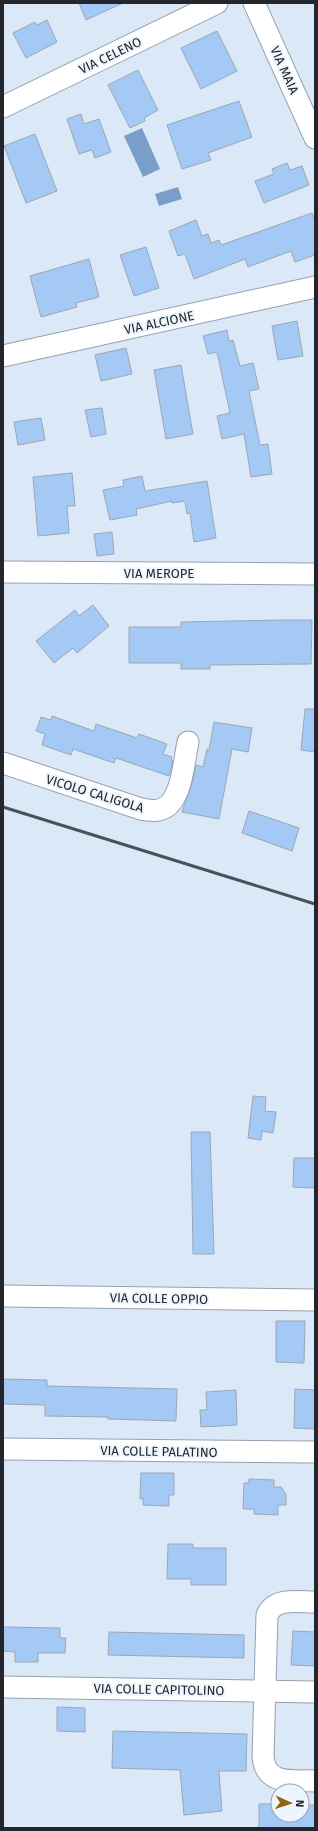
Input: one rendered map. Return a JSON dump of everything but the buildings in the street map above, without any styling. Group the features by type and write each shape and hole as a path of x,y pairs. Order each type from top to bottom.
{"street":[{"name":"VIA CELENO","path":"3,107 217,3"},
{"name":"VIA MAIA","path":"254,3 315,138"},
{"name":"VIA ALCIONE","path":"3,356 315,287"},
{"name":"VIA MEROPE","path":"3,572 315,574"},
{"name":"VICOLO CALIGOLA","path":"3,763 141,809 156,811 169,805 174,799 179,786 188,742"},
{"name":"VIA COLLE OPPIO","path":"3,1296 315,1300"},
{"name":"VIA COLLE PALATINO","path":"3,1449 315,1452"},
{"path":"315,1602 283,1602 273,1605 269,1610 266,1619 263,1756 265,1768 268,1773 279,1779 315,1781"},
{"name":"VIA COLLE CAPITOLINO","path":"3,1687 315,1692"}],"water":[{"path":"142,128 160,169 143,177 124,136"},
{"path":"178,187 182,199 159,206 155,194"}],"railway":[{"path":"3,807 315,904"}]}
